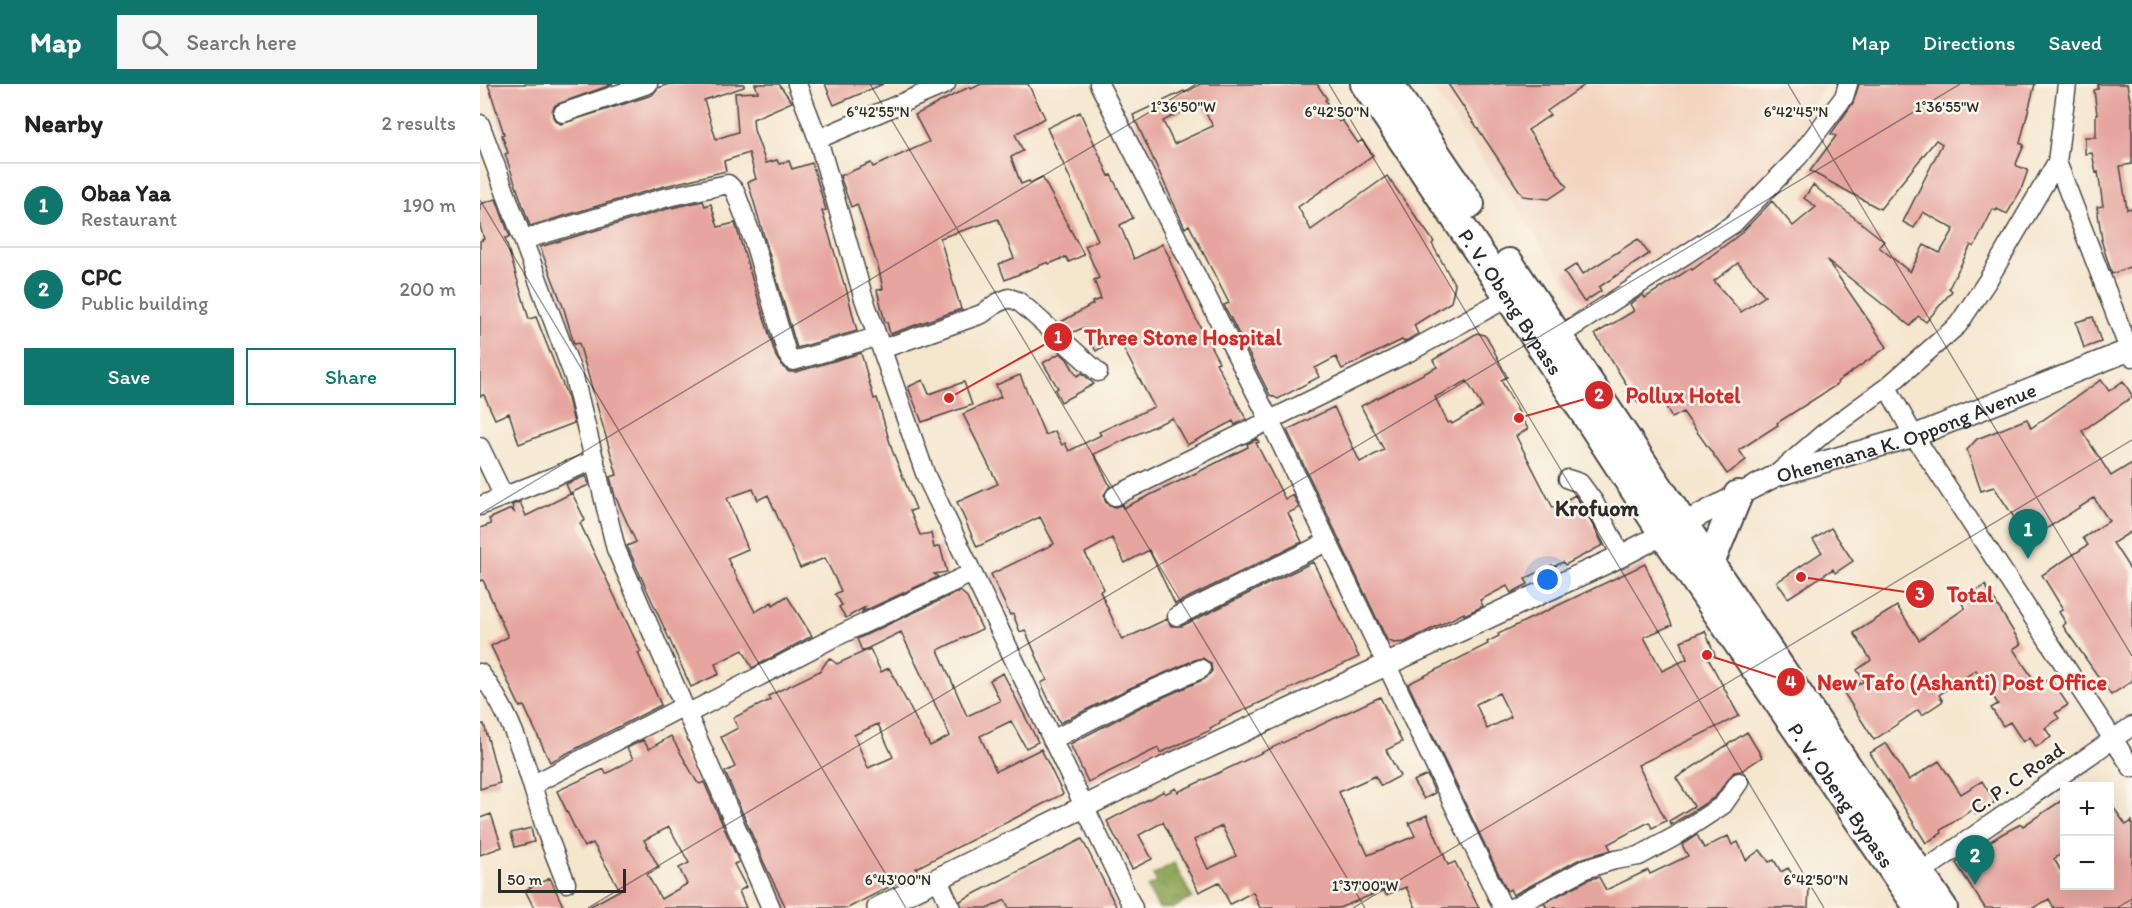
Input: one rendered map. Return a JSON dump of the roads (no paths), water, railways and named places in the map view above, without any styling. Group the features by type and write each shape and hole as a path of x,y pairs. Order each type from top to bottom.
{"highway":[{"name":"P. V. Obeng Bypass","path":"1365,84 1509,297 1673,528 1710,563 1943,908"},
{"name":"P. V. Obeng Bypass","path":"1389,84 1559,336 1673,528 1919,908"},
{"path":"1710,563 1738,495"}],"street":[{"path":"562,113 648,84"},
{"path":"797,84 818,139 863,296 926,476 1133,908"},
{"path":"818,139 946,84"},
{"path":"1099,84 1269,420 1503,908"},
{"path":"1559,336 1733,224 1799,156 1844,97 1848,84"},
{"path":"1775,476 1824,433 1887,387 1958,325 1988,280 2056,162 2067,84"},
{"path":"480,124 574,377 616,549 771,908"},
{"path":"2056,162 2131,352"},
{"path":"523,240 664,198 728,183 735,190 787,354 793,361 879,343 982,314 997,303 1009,298 1018,301 1030,310 1098,372"},
{"path":"1115,496 1407,353 1509,297"},
{"name":"Ohenenana K. Oppong Avenue","path":"878,908 1084,807 1622,556 1775,476 1914,436 2131,352"},
{"path":"1887,387 1914,436 2132,768"},
{"path":"480,447 504,497"},
{"path":"480,506 595,460"},
{"path":"1568,479 1580,483 1594,502 1622,556"},
{"path":"1177,616 1327,542"},
{"path":"532,784 972,573"},
{"path":"1052,741 1134,698 1201,669"},
{"path":"480,674 492,688 518,738 545,829 566,884"},
{"name":"C. P. C Road","path":"1919,874 2132,726"},
{"path":"1512,908 1584,869 1640,856 1723,805 1739,782"},
{"path":"938,879 951,908"}],"place":[{"name":"Three Stone Hospital","path":"949,398"},
{"name":"Pollux Hotel","path":"1519,418"},
{"name":"Obaa Yaa","path":"2028,559"},
{"name":"Total","path":"1801,577"},
{"name":"New Tafo (Ashanti) Post Office","path":"1707,655"},
{"name":"CPC","path":"1975,885"}],"district":[{"name":"Krofuom","path":"1597,508"}]}
